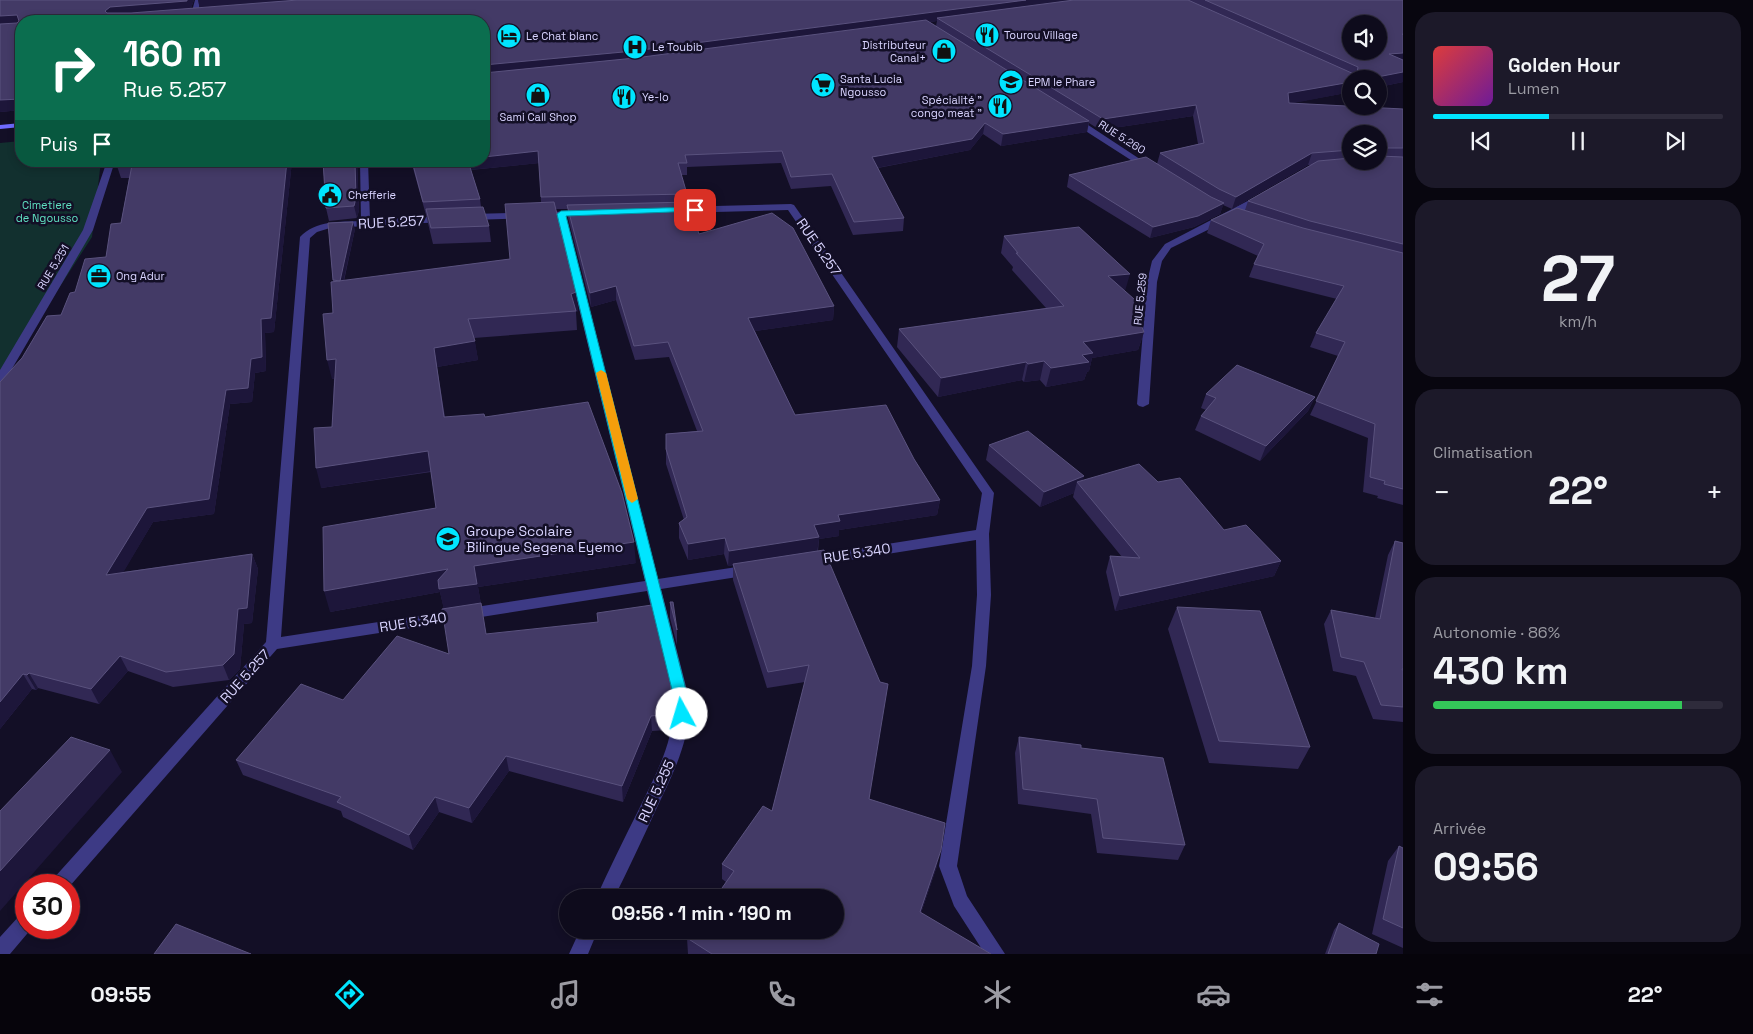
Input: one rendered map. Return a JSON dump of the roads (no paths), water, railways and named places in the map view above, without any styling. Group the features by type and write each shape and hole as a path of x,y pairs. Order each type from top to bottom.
{"main road":[{"path":"0,127 15,126"}],"street":[{"path":"194,15 198,0"},
{"path":"186,15 204,14"},
{"name":"RUE 5.260","path":"1069,116 1160,175"},
{"name":"RUE 5.251","path":"0,379 88,230 109,167"},
{"path":"364,167 366,223"},
{"name":"RUE 5.259","path":"1143,404 1152,282 1157,261 1168,246 1235,216 1273,190"},
{"name":"RUE 5.257","path":"666,210 791,207 988,493 982,534"},
{"path":"1217,208 1235,216"},
{"name":"RUE 5.257","path":"68,874 273,644 305,237 314,230 329,225 599,212"},
{"name":"RUE 5.255","path":"561,214 681,698 682,714 678,742 609,889"},
{"path":"982,534 984,595 979,666 948,866 960,900 996,954"},
{"name":"RUE 5.340","path":"799,562 982,534"},
{"name":"RUE 5.340","path":"273,644 760,568"},
{"path":"0,951 15,934"},
{"path":"578,954 585,939"}],"place":[{"name":"Tourou Village","path":"987,35"},
{"name":"Le Chat blanc","path":"509,36"},
{"name":"Le Toubib","path":"635,47"},
{"name":"Distributeur Canal+","path":"944,51"},
{"name":"EPM le Phare","path":"1011,82"},
{"name":"Santa Lucia Ngousso","path":"823,85"},
{"name":"Sami Call Shop","path":"538,95"},
{"name":"Ye-lo","path":"624,97"},
{"name":"Spécialité \" congo meat \"","path":"1000,106"},
{"name":"Chefferie","path":"330,195"},
{"name":"Ong Adur","path":"99,276"},
{"name":"Groupe Scolaire Bilingue Segena Eyemo","path":"448,539"}],"park label":[{"name":"Cimetiere de Ngousso","path":"47,211"}]}
